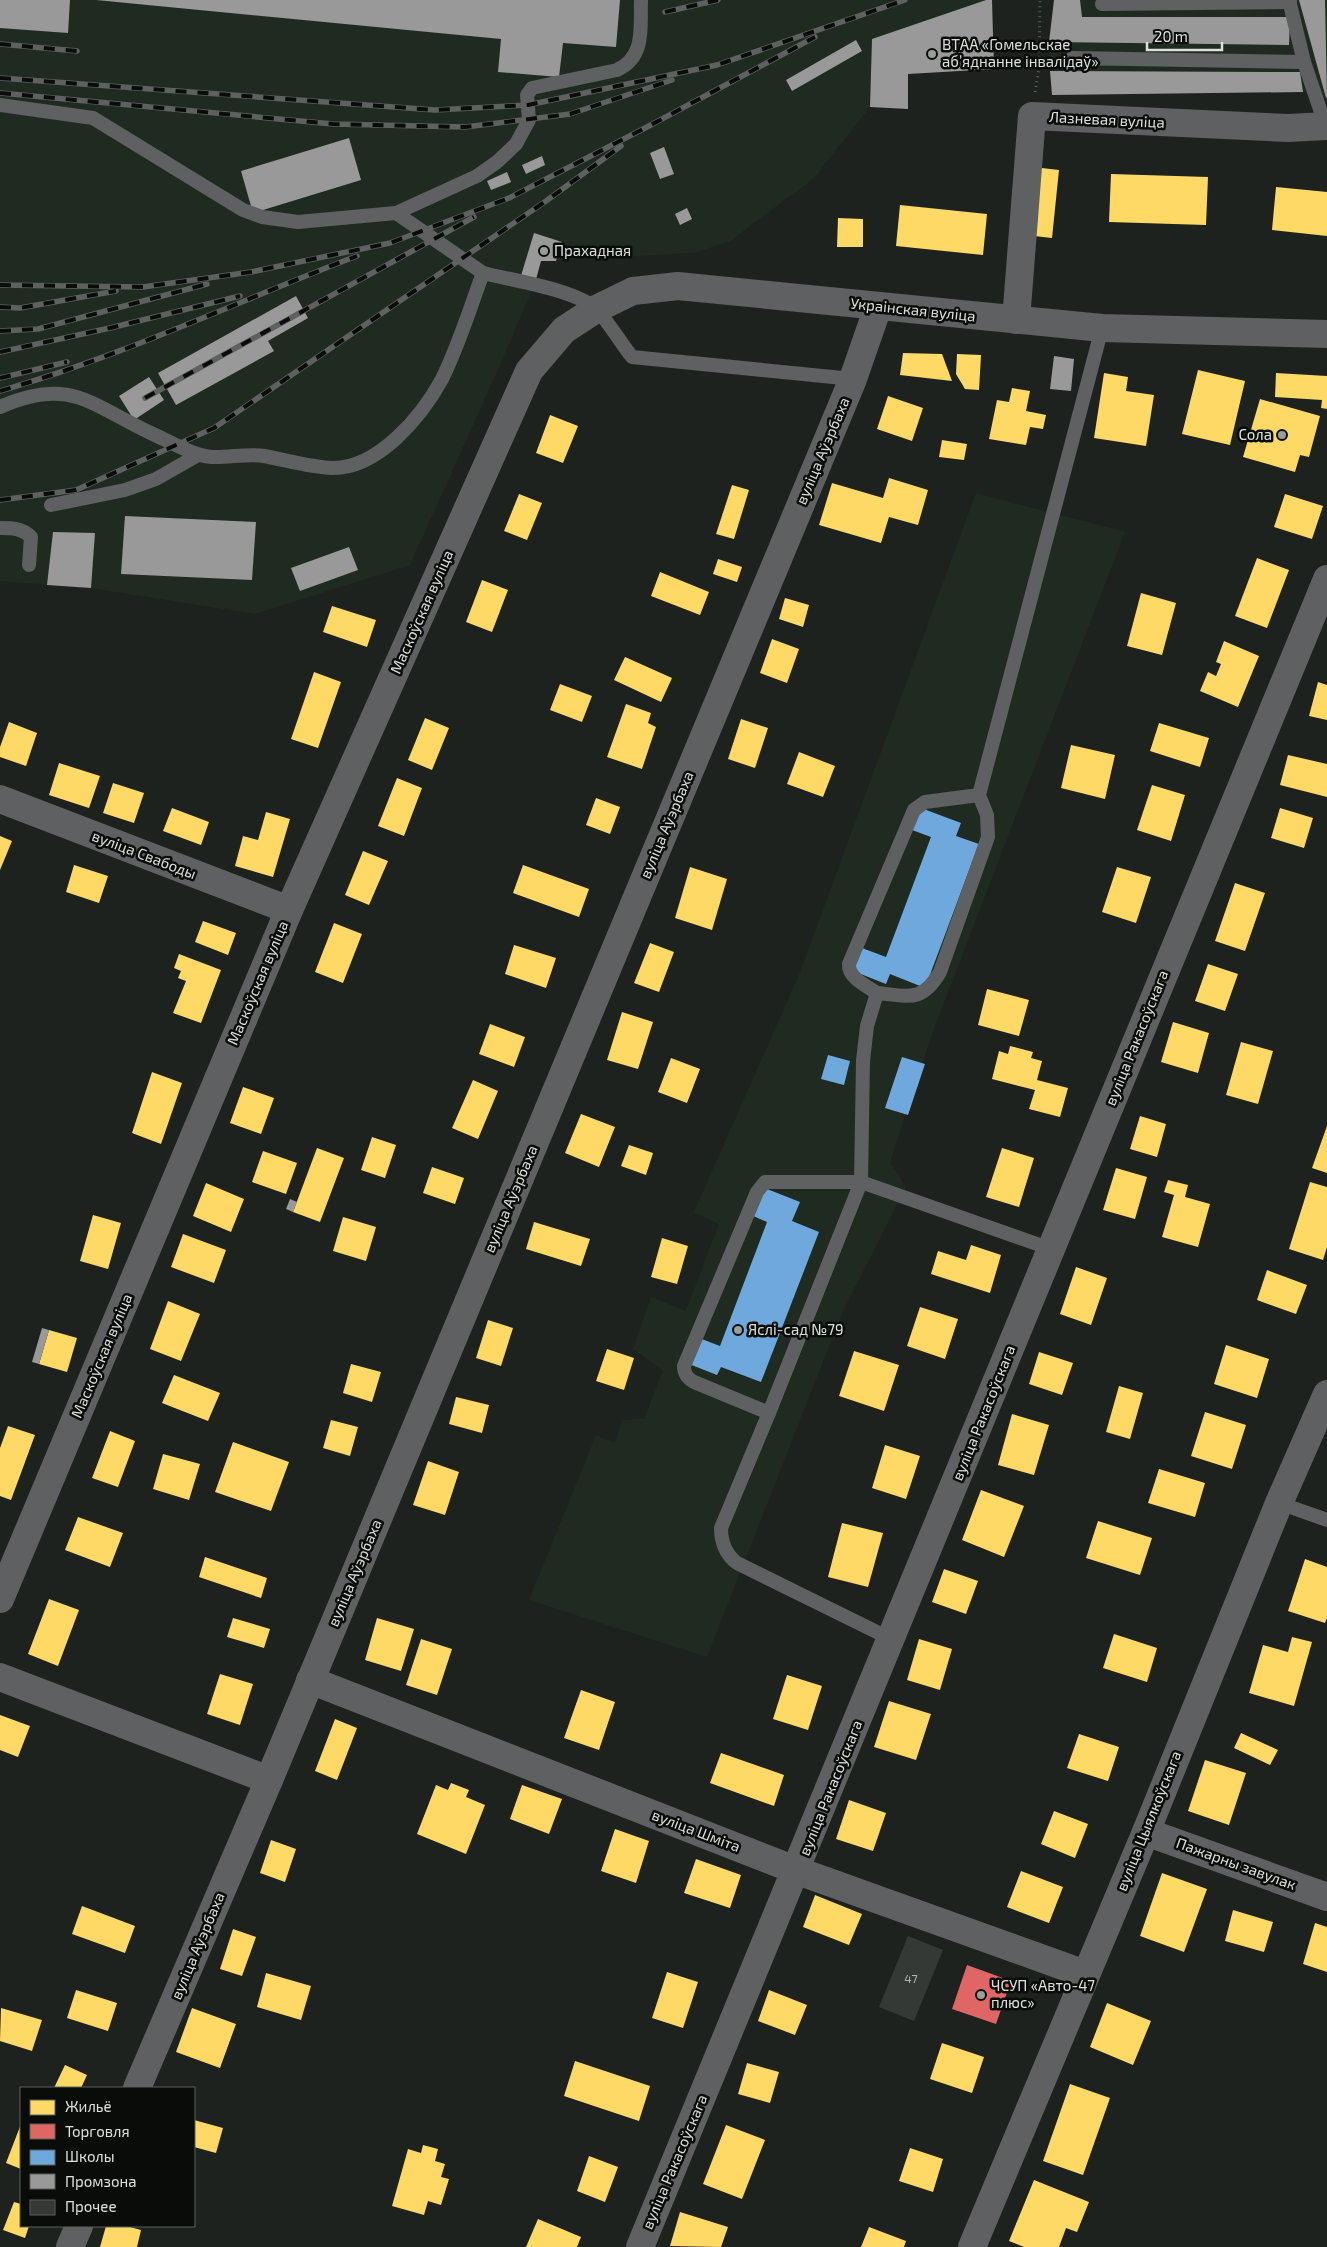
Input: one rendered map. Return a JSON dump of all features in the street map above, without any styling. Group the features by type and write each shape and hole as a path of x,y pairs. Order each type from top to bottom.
{"street":[{"name":"Лазневая вуліца","path":"1016,320 1032,116 1288,128 1326,127"},
{"name":"Украінская вуліца","path":"529,372 564,330 596,309 633,291 678,286 1102,328 1327,334"},
{"name":"вуліца Аўэрбаха","path":"137,2087 269,1780 853,379 878,307"},
{"name":"Маскоўская вуліца","path":"0,1600 288,910 529,372"},
{"name":"вуліца Ракасоўскага","path":"640,2247 798,1871 1051,1249 1327,579"},
{"name":"вуліца Свабоды","path":"0,799 288,910"},
{"name":"вуліца Цыялкоўскага","path":"972,2247 1146,1832 1279,1503 1327,1394"},
{"path":"0,1677 269,1780"},
{"name":"вуліца Шміта","path":"310,1680 798,1871 1085,1974"},
{"name":"Пажарны завулак","path":"1146,1832 1327,1896"},
{"path":"70,2247 79,2227"}],"lane":[{"path":"0,105 93,118 243,210 262,217 298,222 396,213 477,176 516,144 529,120 527,95 532,88 617,70 627,66 635,56 639,44 641,0"},
{"path":"1102,4 1289,1 1304,62 1326,127"},
{"path":"1072,58 1304,62"},
{"path":"396,213 483,273 573,296 596,309 632,357 853,379"},
{"path":"0,407 21,398 47,393 71,395 89,401 149,433 198,455 211,457 262,456 333,468 362,461 388,447 424,408 442,379 483,273"},
{"path":"979,795 925,802 914,810 849,964 849,970 852,975 877,994 913,996 924,992 932,985 940,972 988,837 987,815 979,795 1102,328"},
{"path":"51,506 125,490 156,479 198,455"},
{"path":"0,528 16,528 26,532 31,537 30,565"},
{"path":"877,994 867,1026 863,1061 860,1182 769,1413 721,1528 721,1538 729,1557 736,1563 891,1640"},
{"path":"769,1413 694,1382 687,1378 684,1372 684,1366 761,1185 771,1182 860,1182 1051,1249"},
{"path":"1279,1503 1327,1520"}],"path":[{"path":"1039,69 1040,0"}],"shaded area":[{"path":"0,0 986,0 872,39 870,107 813,179 730,241 694,253 541,261 535,283 500,365 410,565 255,614 91,588 0,581"},
{"path":"1054,0 1327,0 1327,103 1303,92 1052,95 1049,42"},
{"path":"976,493 1125,532 932,1034 890,1162 906,1187 843,1311 707,1657 529,1600 596,1435 615,1443 622,1420 644,1419 663,1370 633,1349 651,1297 686,1311 719,1224 694,1212 799,975"}],"building: Жильё":[{"path":"1033,167 1059,170 1052,238 1025,235"},
{"path":"1111,174 1208,177 1206,225 1109,222"},
{"path":"1276,187 1327,192 1327,236 1272,230"},
{"path":"900,205 987,214 983,255 896,246"},
{"path":"838,218 863,219 863,247 837,247"},
{"path":"903,353 942,354 952,381 900,375"},
{"path":"957,354 981,355 979,390 965,389 956,374"},
{"path":"1198,370 1245,381 1230,445 1182,434"},
{"path":"1104,373 1128,377 1126,391 1154,395 1146,446 1094,438"},
{"path":"1276,373 1327,376 1327,409 1321,408 1322,400 1275,397"},
{"path":"1012,388 1030,391 1026,411 1046,415 1043,429 1030,427 1026,445 989,439 997,400 1009,402"},
{"path":"888,396 923,408 912,441 877,429"},
{"name":"Сола","path":"1260,399 1320,416 1309,457 1300,455 1295,472 1243,457"},
{"path":"550,415 578,426 563,463 536,453"},
{"path":"942,440 967,444 964,460 939,457"},
{"path":"889,478 928,490 918,525 889,517 881,543 819,525 832,483 883,498"},
{"path":"732,485 749,490 734,539 716,534"},
{"path":"519,494 542,503 527,540 504,531"},
{"path":"1285,494 1323,506 1312,539 1274,527"},
{"path":"1257,558 1289,570 1267,628 1235,616"},
{"path":"718,559 742,567 737,582 713,574"},
{"path":"660,572 709,592 700,615 651,596"},
{"path":"482,580 508,590 492,632 466,622"},
{"path":"1141,593 1176,603 1162,655 1127,646"},
{"path":"785,598 809,605 803,627 779,619"},
{"path":"332,606 376,620 367,647 323,632"},
{"path":"772,639 799,649 787,683 760,673"},
{"path":"1224,641 1259,656 1238,707 1200,691 1208,672 1216,676 1221,664 1216,662"},
{"path":"625,657 672,678 661,702 614,680"},
{"path":"314,672 341,682 318,748 291,739"},
{"path":"1318,682 1327,685 1327,720 1309,716"},
{"path":"560,684 592,696 582,722 550,710"},
{"path":"626,704 651,713 648,723 656,727 642,769 607,757"},
{"path":"425,718 449,728 432,770 408,760"},
{"path":"741,719 768,728 755,768 728,759"},
{"path":"9,722 37,733 26,766 0,757 0,747"},
{"path":"1159,723 1209,738 1200,767 1150,751"},
{"path":"1071,745 1115,755 1105,799 1061,788"},
{"path":"799,752 835,766 823,797 787,784"},
{"path":"1288,755 1327,764 1327,797 1280,785"},
{"path":"59,763 100,776 89,808 49,795"},
{"path":"397,778 422,788 404,836 378,826"},
{"path":"113,783 144,793 134,823 103,813"},
{"path":"1152,785 1185,795 1171,841 1137,830"},
{"path":"596,798 620,807 610,834 586,825"},
{"path":"172,808 209,822 201,845 163,831"},
{"path":"1280,808 1313,818 1304,848 1271,838"},
{"path":"266,812 290,819 273,877 235,866 243,836 258,840"},
{"path":"0,836 12,841 0,870"},
{"path":"363,851 388,861 369,905 345,895"},
{"path":"74,865 108,876 99,903 66,892"},
{"path":"523,865 589,889 579,917 513,893"},
{"path":"690,867 727,879 712,930 675,918"},
{"path":"1117,867 1151,877 1136,923 1102,912"},
{"path":"1235,883 1265,893 1245,951 1215,941"},
{"path":"203,921 236,933 228,955 195,942"},
{"path":"334,923 362,934 343,983 315,972"},
{"path":"650,943 674,952 659,992 634,983"},
{"path":"514,945 556,958 546,988 505,974"},
{"path":"179,954 221,970 201,1023 173,1013 186,981 178,978 181,971 174,968"},
{"path":"1208,964 1238,974 1225,1011 1195,1001"},
{"path":"987,989 1029,1000 1019,1036 978,1025"},
{"path":"622,1012 653,1022 638,1069 607,1060"},
{"path":"1173,1022 1209,1033 1198,1073 1161,1062"},
{"path":"490,1024 525,1037 514,1067 479,1054"},
{"path":"1241,1042 1273,1051 1258,1104 1226,1095"},
{"path":"1010,1046 1033,1052 1031,1058 1042,1061 1037,1080 1068,1088 1060,1117 1029,1109 1035,1090 992,1079 999,1051 1008,1054"},
{"path":"671,1058 700,1069 687,1103 658,1092"},
{"path":"152,1072 182,1083 161,1144 132,1133"},
{"path":"473,1080 498,1091 478,1139 452,1128"},
{"path":"243,1087 274,1098 261,1134 230,1123"},
{"path":"581,1114 615,1127 599,1167 565,1153"},
{"path":"1140,1116 1166,1124 1157,1157 1130,1149"},
{"path":"1327,1126 1327,1173 1312,1168"},
{"path":"372,1137 396,1145 385,1178 361,1170"},
{"path":"629,1145 653,1153 646,1175 621,1166"},
{"path":"317,1148 344,1158 320,1222 293,1212"},
{"path":"1002,1148 1034,1158 1019,1207 986,1197"},
{"path":"263,1151 297,1163 286,1194 252,1182"},
{"path":"432,1167 464,1178 455,1204 423,1193"},
{"path":"1116,1168 1147,1177 1135,1219 1103,1210"},
{"path":"1168,1180 1188,1185 1185,1197 1210,1204 1198,1247 1162,1237 1174,1195 1164,1192"},
{"path":"1310,1182 1327,1187 1327,1247 1323,1260 1289,1249"},
{"path":"206,1183 244,1199 231,1232 193,1216"},
{"path":"93,1215 121,1223 108,1269 80,1261"},
{"path":"343,1217 376,1227 366,1261 333,1251"},
{"path":"534,1222 590,1239 581,1266 526,1249"},
{"path":"183,1234 226,1250 214,1283 171,1267"},
{"path":"662,1238 688,1246 677,1284 651,1277"},
{"path":"971,1245 1001,1255 990,1293 931,1274 938,1251 966,1260"},
{"path":"1076,1267 1107,1278 1091,1325 1060,1314"},
{"path":"1267,1270 1307,1285 1296,1314 1257,1300"},
{"path":"168,1301 200,1314 181,1361 150,1349"},
{"path":"920,1307 958,1319 945,1359 907,1346"},
{"path":"488,1320 513,1328 501,1366 476,1358"},
{"path":"49,1330 77,1338 67,1372 39,1364"},
{"path":"1226,1345 1269,1359 1257,1398 1214,1384"},
{"path":"607,1349 634,1358 624,1390 596,1381"},
{"path":"854,1351 899,1365 884,1411 839,1396"},
{"path":"1039,1352 1073,1363 1062,1395 1029,1384"},
{"path":"351,1364 381,1372 372,1402 343,1393"},
{"path":"174,1375 220,1393 208,1421 162,1403"},
{"path":"1119,1386 1143,1393 1130,1439 1106,1432"},
{"path":"456,1397 489,1405 482,1433 449,1424"},
{"path":"1205,1412 1246,1425 1232,1469 1191,1456"},
{"path":"1012,1414 1049,1425 1034,1475 998,1465"},
{"path":"331,1420 358,1427 350,1456 323,1448"},
{"path":"8,1426 35,1435 11,1500 0,1496 0,1448"},
{"path":"110,1431 135,1441 118,1487 92,1478"},
{"path":"233,1442 289,1462 271,1511 215,1492"},
{"path":"885,1445 920,1456 906,1499 872,1488"},
{"path":"163,1454 200,1464 189,1500 153,1489"},
{"path":"428,1461 459,1472 445,1515 413,1505"},
{"path":"1159,1469 1205,1483 1195,1517 1148,1503"},
{"path":"981,1490 1024,1506 1004,1557 962,1540"},
{"path":"78,1517 123,1533 110,1567 65,1550"},
{"path":"1098,1521 1152,1538 1140,1575 1086,1558"},
{"path":"842,1523 883,1533 868,1587 828,1577"},
{"path":"205,1557 267,1578 261,1598 199,1577"},
{"path":"1305,1559 1327,1567 1327,1618 1325,1623 1288,1611"},
{"path":"944,1569 978,1581 966,1614 932,1602"},
{"path":"49,1599 79,1610 58,1666 28,1654"},
{"path":"233,1618 270,1629 264,1648 227,1637"},
{"path":"377,1618 414,1629 401,1671 365,1660"},
{"path":"1114,1634 1157,1648 1147,1682 1103,1668"},
{"path":"1292,1637 1312,1642 1294,1706 1249,1693 1263,1645 1288,1652"},
{"path":"421,1639 452,1649 437,1695 406,1685"},
{"path":"919,1639 952,1649 940,1690 907,1680"},
{"path":"220,1674 253,1684 240,1725 207,1714"},
{"path":"787,1675 822,1686 808,1730 773,1719"},
{"path":"581,1690 615,1702 599,1750 564,1738"},
{"path":"889,1701 931,1714 916,1760 874,1747"},
{"path":"0,1715 30,1726 18,1757 0,1750"},
{"path":"335,1719 357,1728 337,1780 315,1771"},
{"path":"1241,1733 1278,1750 1270,1765 1234,1748"},
{"path":"1079,1734 1119,1747 1108,1781 1067,1768"},
{"path":"721,1753 784,1775 774,1806 710,1783"},
{"path":"1205,1760 1246,1773 1229,1825 1188,1811"},
{"path":"451,1783 469,1790 466,1797 485,1805 466,1854 417,1834 436,1785 448,1790"},
{"path":"522,1785 562,1799 549,1834 510,1819"},
{"path":"849,1800 886,1813 873,1851 836,1839"},
{"path":"1054,1811 1088,1824 1075,1858 1041,1844"},
{"path":"615,1829 649,1841 636,1883 601,1871"},
{"path":"271,1840 296,1849 285,1882 260,1873"},
{"path":"696,1859 741,1875 730,1908 684,1893"},
{"path":"1021,1871 1063,1887 1049,1923 1007,1907"},
{"path":"1162,1873 1207,1889 1184,1952 1140,1936"},
{"path":"815,1895 862,1914 849,1945 803,1927"},
{"path":"82,1906 135,1926 125,1953 72,1934"},
{"path":"1233,1910 1273,1922 1264,1952 1225,1941"},
{"path":"1315,1923 1327,1927 1327,1972 1303,1964"},
{"path":"233,1929 256,1937 242,1976 220,1969"},
{"path":"667,1972 698,1982 683,2028 652,2018"},
{"path":"266,1973 311,1986 301,2020 257,2007"},
{"path":"76,1990 117,2003 108,2031 67,2018"},
{"path":"769,1990 807,2005 795,2035 758,2021"},
{"path":"1107,2003 1151,2021 1133,2065 1090,2047"},
{"path":"1,2008 42,2020 32,2051 0,2041"},
{"path":"192,2008 236,2024 220,2068 176,2052"},
{"path":"942,2043 984,2057 972,2093 930,2079"},
{"path":"575,2061 650,2086 639,2121 564,2096"},
{"path":"747,2063 779,2072 770,2103 738,2094"},
{"path":"65,2065 87,2075 81,2087 54,2087"},
{"path":"1070,2084 1110,2098 1083,2175 1043,2161"},
{"path":"195,2120 223,2128 216,2153 195,2147"},
{"path":"726,2125 765,2140 742,2199 703,2184"},
{"path":"20,2127 20,2169 6,2163"},
{"path":"423,2145 438,2149 435,2161 445,2164 441,2177 449,2179 441,2205 428,2201 424,2215 392,2206 408,2149 421,2153"},
{"path":"910,2148 943,2159 933,2192 899,2181"},
{"path":"589,2156 618,2167 605,2202 577,2191"},
{"path":"1034,2180 1089,2202 1077,2232 1066,2228 1059,2247 1024,2247 1009,2241"},
{"path":"14,2202 20,2204 20,2227 29,2227 25,2238 3,2230"},
{"path":"680,2212 728,2227 721,2247 670,2246"},
{"path":"538,2219 581,2237 577,2247 526,2247"},
{"path":"106,2227 130,2227 141,2230 137,2247 100,2247"},
{"path":"869,2227 906,2241 904,2247 861,2247"}],"building: Торговля":[{"name":"ЧСУП «Авто-47 плюс»","path":"967,1965 1011,1981 996,2024 952,2009"}],"building: Школы":[{"path":"921,808 961,823 956,836 979,844 925,988 890,974 886,984 853,971 862,948 886,957 931,837 912,830"},
{"path":"828,1055 850,1061 844,1085 821,1079"},
{"path":"902,1057 925,1064 908,1115 885,1108"},
{"path":"762,1187 800,1202 792,1221 819,1232 761,1382 721,1367 717,1375 689,1364 699,1338 720,1346 767,1222 751,1215"}],"building: Промзона":[{"path":"0,0 70,0 68,33 0,28"},
{"path":"96,0 620,0 616,47 563,43 559,77 498,72 501,39"},
{"name":"ВТАА «Гомельскае абʼяднанне інвалідаў»","path":"986,0 992,0 994,69 908,74 908,109 870,107 872,39"},
{"path":"1054,0 1080,0 1082,17 1290,17 1289,45 1049,42"},
{"path":"1299,0 1325,0 1326,98"},
{"path":"856,40 862,51 792,91 786,80"},
{"path":"1050,71 1300,72 1303,92 1052,95"},
{"path":"349,138 361,180 253,213 241,171"},
{"path":"664,147 674,174 660,179 650,153"},
{"path":"542,156 545,165 526,174 522,165"},
{"path":"507,172 511,182 491,190 487,181"},
{"path":"687,208 692,219 680,225 675,214"},
{"name":"Прахадная","path":"534,233 562,242 556,261 541,261 535,283 520,279"},
{"path":"296,296 308,318 268,341 274,351 176,405 158,373"},
{"path":"1054,356 1074,359 1071,391 1050,389"},
{"path":"149,377 164,400 134,420 119,396"},
{"path":"125,516 256,522 252,580 121,574"},
{"path":"53,532 95,533 91,588 47,585"},
{"path":"349,547 358,570 300,591 291,568"},
{"path":"290,1199 297,1202 293,1212 286,1209"},
{"path":"42,1328 49,1330 39,1364 32,1362"}],"building: Прочее":[{"path":"908,1936 943,1950 914,2021 879,2007"}],"railway":[{"path":"665,12 718,0"},
{"path":"0,78 435,110 528,105 717,65 905,0"},
{"path":"0,285 143,287 251,272 390,243 509,198 815,37"},
{"path":"0,44 77,51"},
{"path":"0,93 333,124 465,127 570,114 672,80"},
{"path":"0,500 76,490 214,428 546,201 621,146"},
{"path":"145,398 474,217"},
{"path":"0,391 136,345 357,256"},
{"path":"0,331 38,329 207,284"},
{"path":"0,307 20,308 116,291"},
{"path":"0,352 110,328 240,296"},
{"path":"0,378 67,362"}],"place":[{"name":"ВТАА «Гомельскае абʼяднанне інвалідаў»","path":"932,54"},
{"name":"Прахадная","path":"544,251"},
{"name":"Сола","path":"1282,435"},
{"name":"Яслі-сад №79","path":"738,1330"},
{"name":"ЧСУП «Авто-47 плюс»","path":"981,1995"}]}
